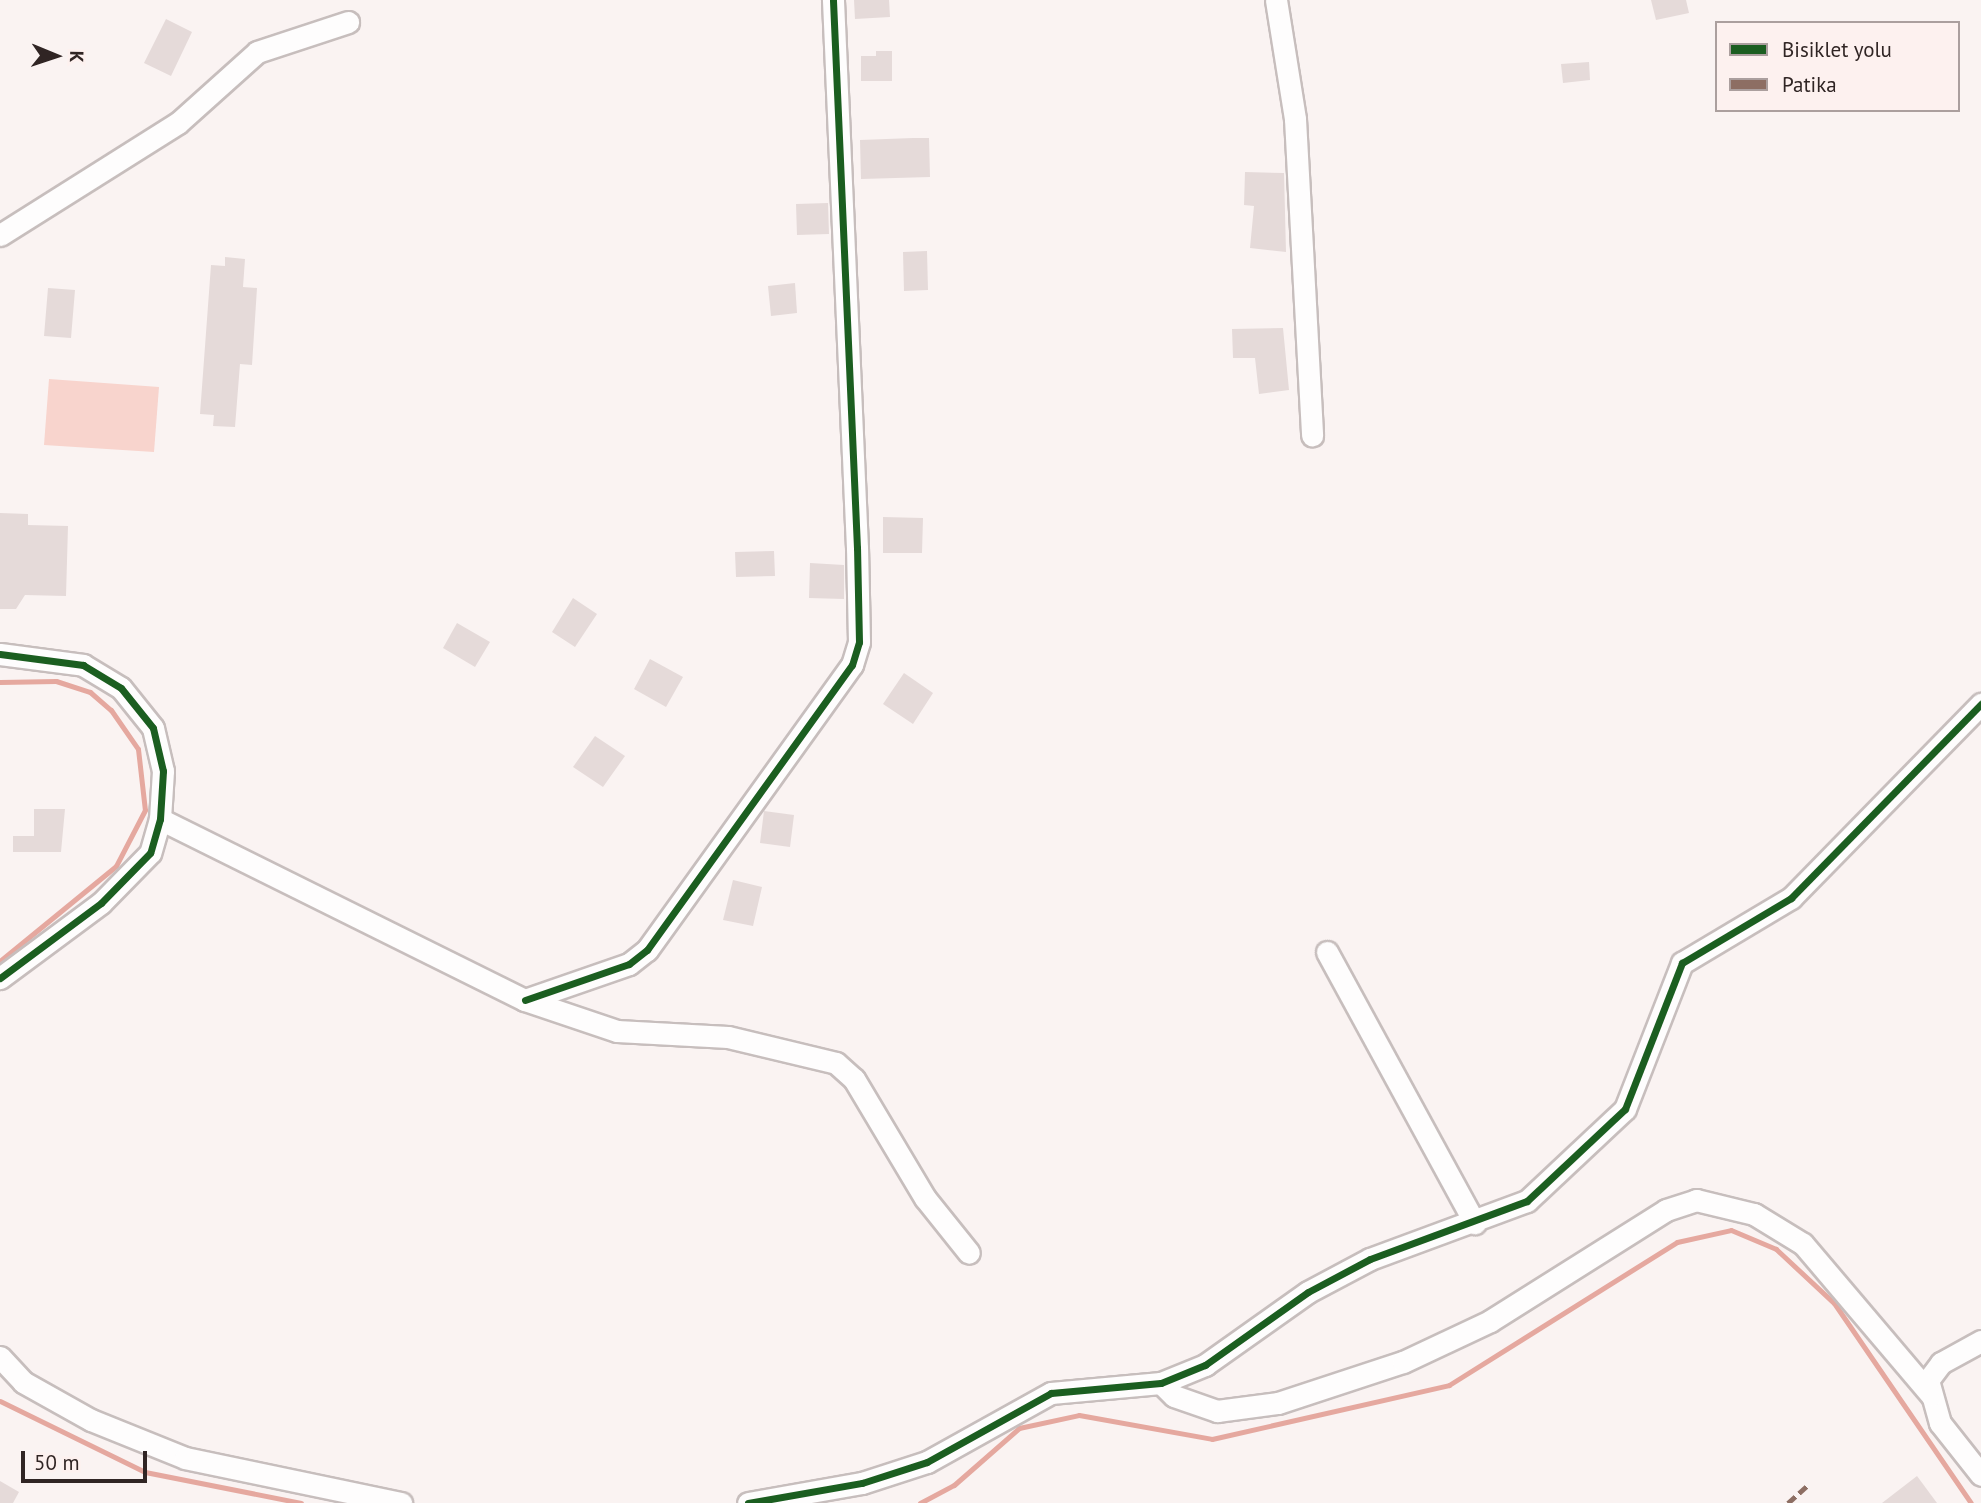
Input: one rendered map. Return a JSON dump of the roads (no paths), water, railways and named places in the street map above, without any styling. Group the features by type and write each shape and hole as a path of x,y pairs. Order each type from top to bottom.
{"street":[{"path":"525,1000 629,964 647,950 852,665 859,642 857,548 833,0"},
{"path":"1276,0 1295,119 1312,436"},
{"path":"0,235 178,123 257,52 348,22"},
{"path":"0,654 83,665 121,688 153,728 163,771 160,819 150,853 101,903 0,978"},
{"path":"748,1503 862,1483 927,1462 1051,1394 1161,1383 1205,1365 1308,1292 1370,1259 1475,1223 1527,1201 1625,1110 1682,963 1791,898 1981,704"},
{"path":"160,819 525,1000 617,1031 728,1037 836,1063 854,1079 925,1198 969,1253"},
{"path":"1327,951 1475,1223"},
{"path":"1161,1383 1183,1401 1217,1411 1278,1402 1403,1362 1490,1321 1666,1210 1696,1200 1754,1214 1802,1244 1931,1395"},
{"path":"1981,1341 1941,1363 1928,1380 1940,1423 1981,1475"},
{"path":"0,1357 23,1382 90,1420 185,1458 401,1503"}],"waterway":[{"path":"0,682 56,681 90,692 111,710 138,749 145,810 116,866 0,961"},
{"path":"920,1503 954,1485 1019,1428 1079,1415 1212,1439 1449,1385 1677,1242 1731,1230 1776,1249 1834,1303 1971,1503"},
{"path":"0,1401 145,1472 301,1503"}]}
